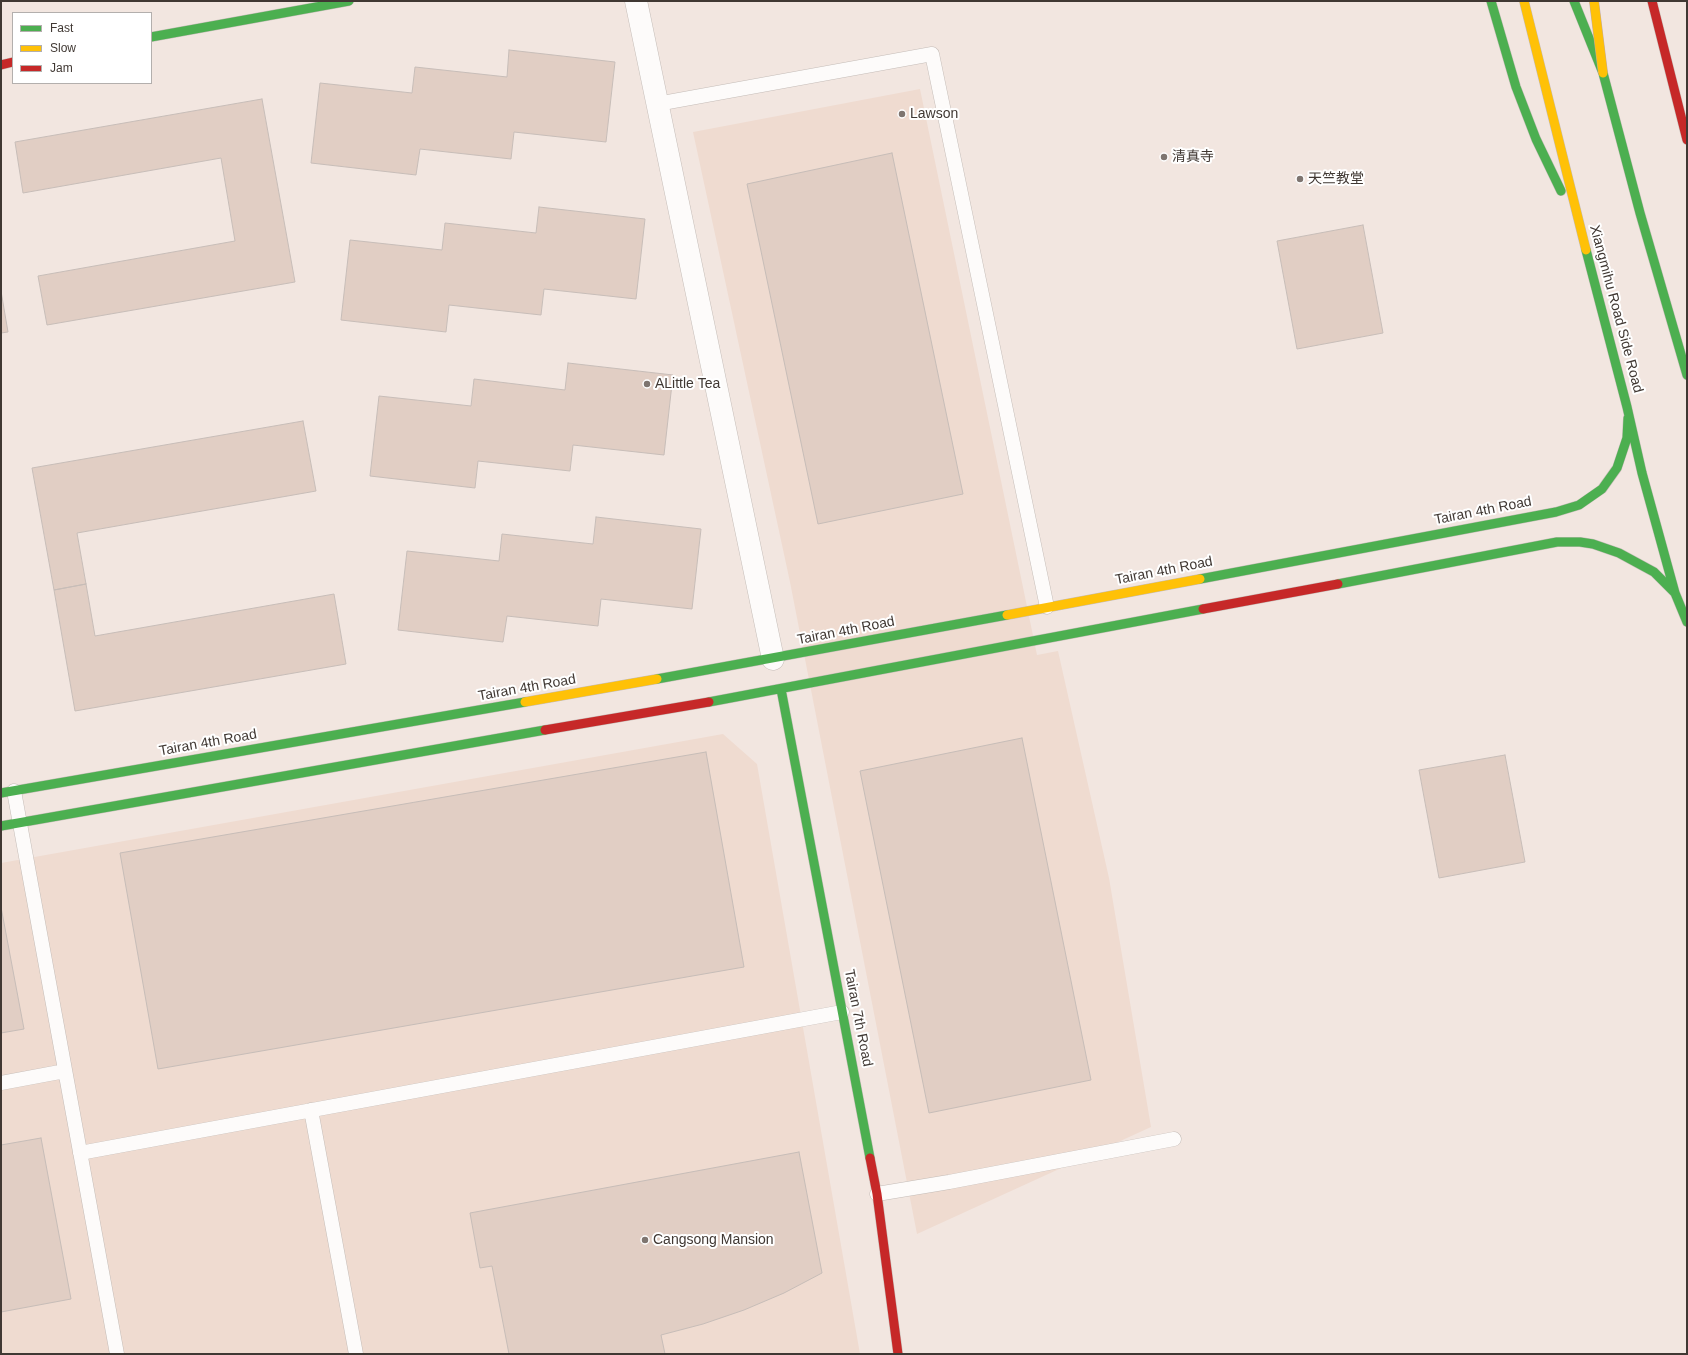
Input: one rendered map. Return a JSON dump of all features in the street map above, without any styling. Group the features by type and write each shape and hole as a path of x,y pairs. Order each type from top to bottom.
{"main road":[{"path":"152,37 349,1"},
{"path":"1491,1 1516,87 1536,139 1580,228"},
{"name":"Xiangmihu Road Side Road","path":"1524,1 1580,228 1627,407 1642,473 1675,593 1687,622"},
{"path":"1574,1 1603,73 1640,213 1687,374"},
{"path":"1594,1 1603,73"},
{"path":"1652,1 1687,140"},
{"path":"1,65 12,62"},
{"name":"Tairan 4th Road","path":"7,792 773,659 1556,512 1579,505 1602,489 1616,468 1622,455 1627,438 1627,407"},
{"path":"1,826 781,689 1557,542 1586,543 1607,548 1619,553 1654,572 1675,593"},
{"name":"Tairan 7th Road","path":"781,689 877,1194 898,1354"}],"street":[{"path":"636,1 773,659"}],"lane":[{"path":"657,104 932,54 1047,607"},
{"path":"7,792 19,822 117,1354"},
{"path":"80,1153 842,1012"},
{"path":"1,1083 65,1071"},
{"path":"312,1110 356,1354"},
{"path":"877,1194 949,1182 1174,1138"}],"shaded area":[{"path":"920,89 1037,655 1058,651 1109,878 1151,1127 917,1234 790,582 693,132"},
{"path":"723,734 757,764 860,1354 1,1354 1,863"}],"building":[{"path":"509,50 615,62 606,142 514,132 511,159 420,149 416,175 311,163 320,83 412,93 415,67 507,77"},
{"path":"262,99 295,282 47,325 38,276 235,241 221,158 23,193 15,142"},
{"path":"892,153 963,494 818,524 747,184"},
{"path":"539,207 645,219 636,299 544,289 541,315 449,305 446,332 341,320 350,240 442,250 445,223 536,233"},
{"path":"1363,225 1383,333 1297,349 1277,241"},
{"path":"1,291 8,332 1,333"},
{"path":"568,363 673,375 664,455 573,445 570,471 478,461 475,488 370,476 379,396 471,406 474,379 565,390"},
{"path":"303,421 316,491 77,533 86,584 54,590 32,468"},
{"path":"596,517 701,529 692,609 601,599 598,626 507,616 503,642 398,630 407,551 499,561 502,534 593,544"},
{"path":"86,584 95,636 334,594 346,664 75,711 54,590"},
{"path":"1022,738 1091,1080 929,1113 860,771"},
{"path":"706,752 744,967 158,1069 120,853"},
{"path":"1505,755 1525,862 1439,878 1419,770"},
{"path":"1,907 24,1029 1,1033"},
{"path":"41,1138 71,1299 1,1312 1,1145"},
{"name":"Cangsong Mansion","path":"799,1152 822,1273 784,1293 744,1310 703,1324 661,1335 665,1354 509,1354 492,1266 480,1268 470,1213"}],"traffic: fast":[{"path":"152,37 349,1"},
{"path":"1491,1 1516,87 1536,139 1561,191"},
{"path":"1574,1 1603,73 1640,213 1687,375"},
{"path":"1586,250 1627,407 1642,473 1675,593 1687,622"},
{"path":"1200,579 1556,512 1579,505 1602,489 1617,468 1627,438 1628,418"},
{"path":"1338,584 1557,542 1580,542 1593,544 1619,553 1654,572 1675,593"},
{"path":"709,702 1203,609"},
{"path":"657,679 1007,615"},
{"path":"781,689 870,1158"},
{"path":"1,793 525,702"},
{"path":"1,826 545,730"}],"traffic: slow":[{"path":"1524,1 1586,250"},
{"path":"1594,1 1603,73"},
{"path":"1007,615 1200,579"},
{"path":"525,702 657,679"}],"traffic: jam":[{"path":"1652,1 1687,140"},
{"path":"1,65 12,62"},
{"path":"1203,609 1338,584"},
{"path":"545,730 709,702"},
{"path":"870,1158 877,1194 898,1354"}],"place":[{"name":"Lawson","path":"902,114"},
{"name":"清真寺","path":"1164,157"},
{"name":"天竺教堂","path":"1300,179"},
{"name":"ALittle Tea","path":"647,384"},
{"name":"Cangsong Mansion","path":"645,1240"}]}
